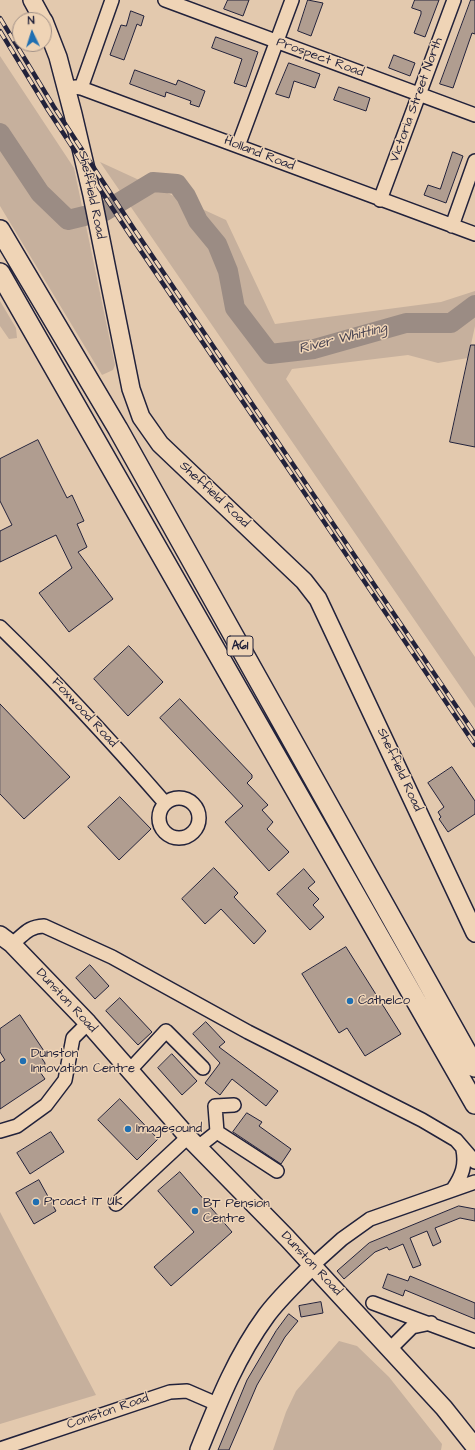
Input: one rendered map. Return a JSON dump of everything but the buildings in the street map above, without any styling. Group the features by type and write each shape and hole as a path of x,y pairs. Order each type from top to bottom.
{"highway":[{"name":"A61","path":"0,230 118,430 475,1067"},
{"name":"A61","path":"0,273 475,1104"}],"main road":[{"name":"Sheffield Road","path":"32,0 39,12"},
{"name":"Sheffield Road","path":"52,42 74,89 92,195 123,354 131,389 141,417 160,444 304,581 318,599 475,933"},
{"name":"Dunston Road","path":"6,940 88,1023 193,1142 312,1266 444,1408 475,1448"},
{"path":"199,1450 217,1404 240,1357 267,1315 312,1266"}],"street":[{"path":"74,89 112,0"},
{"name":"Prospect Road","path":"164,0 475,115"},
{"path":"238,146 292,0"},
{"name":"Victoria Street North","path":"380,200 454,0"},
{"name":"Holland Road","path":"74,89 238,146 475,234"},
{"path":"452,226 475,161"},
{"name":"Foxwood Road","path":"0,627 33,658 117,748 165,803"},
{"name":"Dunston Road","path":"6,940 34,927 44,926 112,957 248,1032 427,1123 456,1140 463,1150 475,1162"},
{"path":"0,1131 17,1126 46,1105 65,1080 73,1038 88,1023"},
{"path":"129,1071 166,1031 203,1068"},
{"path":"217,1132 215,1106 234,1105"},
{"path":"116,1204 193,1142 217,1132"},
{"path":"217,1132 277,1171"},
{"path":"453,1189 462,1172 464,1157 463,1150"},
{"path":"312,1266 342,1239 370,1219 475,1182"},
{"path":"374,1302 475,1341"},
{"path":"389,1350 412,1327 431,1323"},
{"name":"Coniston Road","path":"0,1449 170,1392 187,1391 217,1404"}],"shaded area":[{"path":"0,56 74,168 115,365 113,370 102,375 0,206"},
{"path":"100,162 226,220 275,324 441,302 475,291 475,326 468,358 438,363 408,355 292,369 286,379 475,657 475,708"},
{"path":"0,301 16,328 17,338 9,339 0,326"},
{"path":"0,1212 96,1395 0,1424"},
{"path":"339,1341 357,1346 389,1377 442,1444 441,1450 273,1450 286,1412 296,1391"}],"waterway":[{"name":"River Whitting","path":"0,133 40,193 68,220 105,211 153,182 177,184 186,196 198,221 217,244 228,271 235,308 270,354 314,349 406,323 451,323 475,305"}],"railway":[{"path":"0,18 54,107 134,229 475,734"},
{"path":"0,31 48,110 128,232 475,745"}],"place":[{"name":"Cathelco","path":"350,1001"},
{"name":"Dunston Innovation Centre","path":"23,1061"},
{"name":"Imagesound","path":"128,1129"},
{"name":"Proact IT UK","path":"36,1202"},
{"name":"BT Pension Centre","path":"195,1211"}]}
